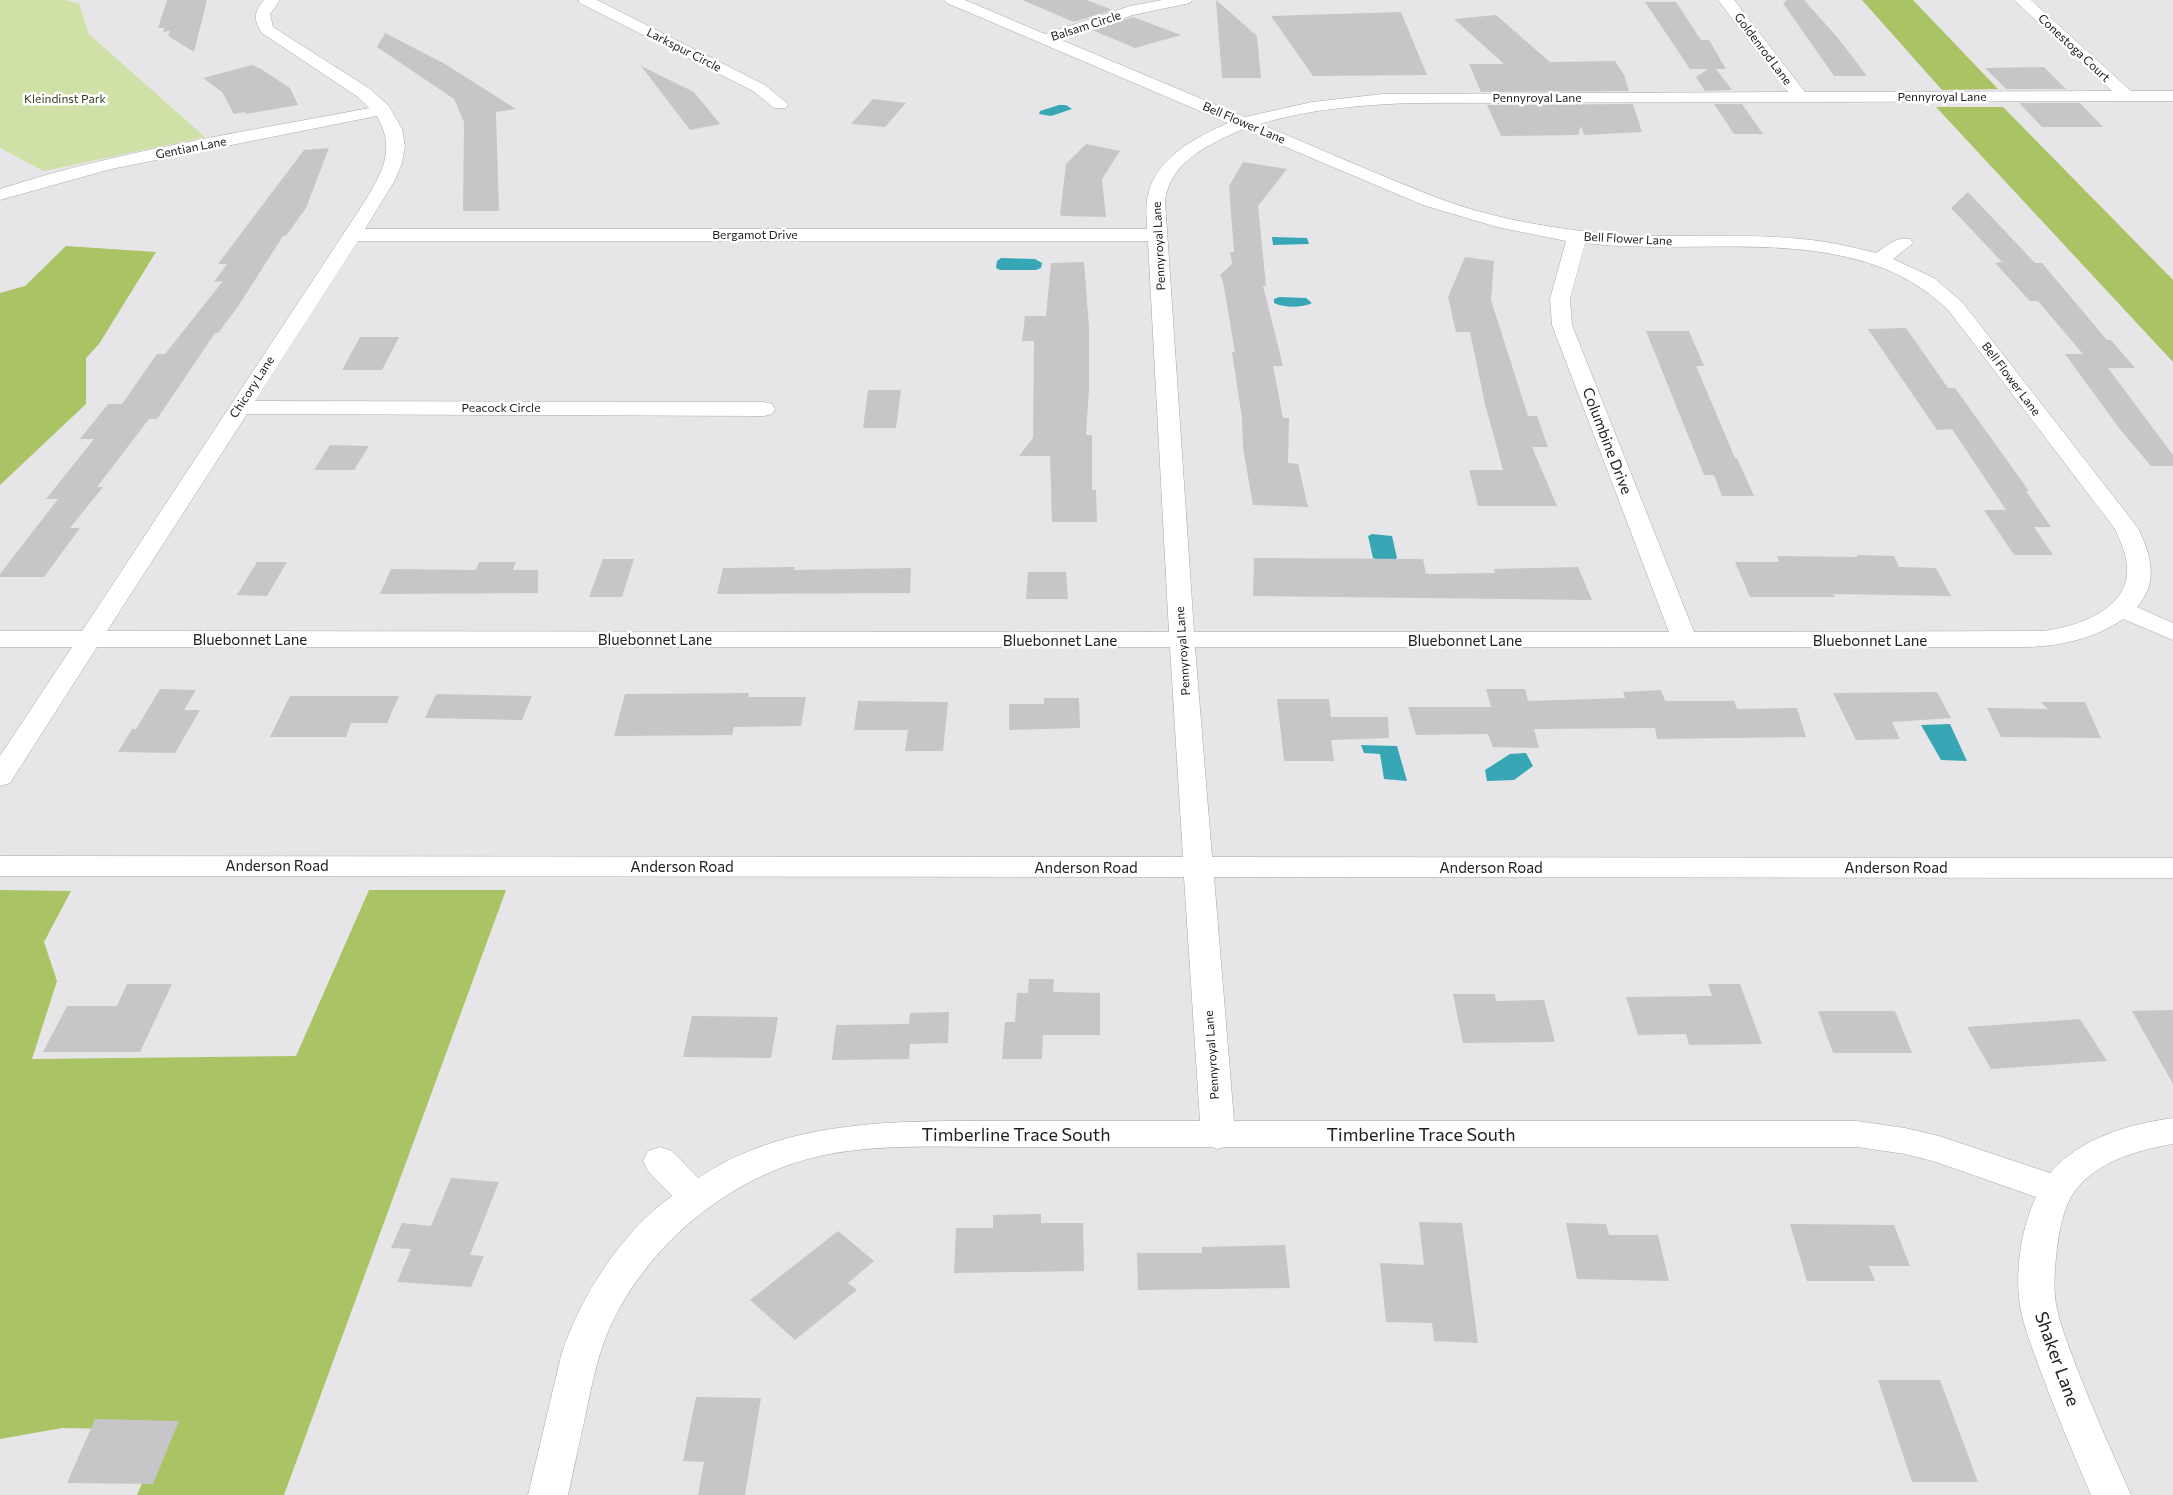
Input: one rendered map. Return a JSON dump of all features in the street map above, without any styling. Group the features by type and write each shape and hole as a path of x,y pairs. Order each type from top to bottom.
{"street":[{"name":"Chicory Lane","path":"0,777 352,235 386,180 396,156 396,134 383,110 364,94 267,30 261,21 262,12 273,0"},
{"name":"Larkspur Circle","path":"585,0 759,88 780,104"},
{"name":"Bell Flower Lane","path":"952,0 1428,201 1461,212 1518,227 1614,240 1656,242 1793,242 1829,247 1879,260 1913,274 1930,284 1956,306 2126,528 2138,555 2140,565 2139,582 2133,598 2118,612"},
{"name":"Balsam Circle","path":"1045,39 1130,11 1185,0"},
{"name":"Goldenrod Lane","path":"1726,0 1800,98"},
{"name":"Conestoga Court","path":"2022,0 2127,96"},
{"name":"Pennyroyal Lane","path":"1218,1136 1182,641 1157,235 1156,196 1161,180 1169,169 1189,150 1211,137 1242,123 1303,108 1385,99 2173,96"},
{"name":"Gentian Lane","path":"0,195 40,182 110,164 383,110"},
{"name":"Bergamot Drive","path":"352,235 1157,235"},
{"name":"Columbine Drive","path":"1577,236 1560,299 1562,324 1685,641"},
{"path":"1879,260 1903,243"},
{"name":"Peacock Circle","path":"239,407 764,409"},
{"name":"Bluebonnet Lane","path":"0,639 1685,641 2038,639 2066,635 2094,626 2118,612"},
{"path":"2118,612 2173,632"},
{"name":"Anderson Road","path":"0,866 2173,868"},
{"path":"2058,1190 2072,1172 2092,1157 2126,1141 2173,1131"},
{"name":"Timberline Trace South","path":"548,1495 577,1367 585,1341 604,1300 633,1255 664,1222 695,1197 729,1176 761,1160 795,1149 830,1141 871,1136 1857,1134 1905,1141 1939,1149 2058,1190"},
{"path":"660,1161 695,1197"},
{"name":"Shaker Lane","path":"2058,1190 2048,1209 2041,1237 2037,1268 2037,1303 2064,1383 2111,1495"}],"green space":[{"name":"Kleindinst Park","path":"0,0 67,0 79,4 89,34 205,137 44,171 0,148"},
{"path":"1862,0 1913,0 1998,89 1942,90"},
{"path":"1936,107 2003,107 2173,280 2173,362"},
{"path":"66,246 156,252 99,344 86,358 86,404 0,485 0,293 25,286"},
{"path":"0,890 71,891 44,942 57,981 32,1059 296,1056 369,890 506,890 284,1495 137,1495 165,1430 62,1428 0,1439"}],"water":[{"path":"1059,105 1066,105 1072,109 1051,116 1039,114 1040,111"},
{"path":"1272,237 1307,238 1309,244 1273,245"},
{"path":"1001,258 1035,259 1042,263 1041,268 1036,270 1000,270 996,268 997,261"},
{"path":"1279,297 1306,298 1312,303 1298,307 1288,307 1274,303 1274,299"},
{"path":"1372,534 1392,536 1397,558 1392,561 1385,561 1373,558 1368,536"},
{"path":"1950,724 1967,761 1941,760 1921,725"},
{"path":"1361,745 1397,746 1407,781 1384,779 1380,754 1364,753"},
{"path":"1526,753 1533,766 1514,780 1487,781 1485,770 1510,754"}],"building":[{"path":"167,0 207,0 194,52 168,36 170,31 163,32 164,28 158,28"},
{"path":"1022,0 1086,0 1113,10 1074,22"},
{"path":"1216,0 1257,36 1261,78 1222,78"},
{"path":"1787,0 1804,0 1838,38 1867,76 1834,76 1783,3"},
{"path":"1645,2 1676,2 1701,40 1709,40 1726,69 1716,69 1732,90 1705,91 1696,77 1708,69 1690,69"},
{"path":"1401,12 1427,75 1313,76 1271,16"},
{"path":"1496,15 1550,62 1615,61 1624,75 1629,91 1481,92 1469,64 1504,64 1454,19"},
{"path":"1133,17 1181,35 1135,48 1092,30"},
{"path":"385,33 445,64 516,109 496,112 499,211 463,211 464,122 454,99 377,47"},
{"path":"252,65 290,88 298,105 246,114 245,112 234,114 222,92 203,78"},
{"path":"641,66 694,92 720,124 690,130"},
{"path":"2044,67 2066,89 2006,89 1985,68"},
{"path":"873,99 906,103 885,127 851,124"},
{"path":"2019,103 2080,103 2103,127 2042,127"},
{"path":"1633,104 1642,132 1584,135 1581,126 1578,135 1501,136 1487,105"},
{"path":"1714,104 1742,104 1763,134 1734,134"},
{"path":"1086,144 1120,151 1102,179 1106,217 1060,215 1066,164"},
{"path":"329,148 306,208 286,236 283,236 237,308 218,333 215,333 157,419 149,419 97,487 103,487 70,528 80,528 44,577 0,577 0,574 58,499 46,499 94,439 80,439 108,404 122,404 157,354 165,354 223,281 214,282 227,264 218,264 304,150"},
{"path":"1243,162 1287,169 1258,206 1266,286 1263,286 1283,366 1273,366 1283,418 1289,418 1288,463 1298,464 1308,507 1253,505 1243,448 1242,418 1232,352 1235,352 1223,282 1220,275 1232,264 1230,252 1234,252 1229,186"},
{"path":"1968,192 2035,263 2042,263 2107,340 2111,340 2135,368 2108,368 2173,455 2173,466 2151,466 2119,428 2065,354 2083,354 2038,301 2030,301 1995,263 2002,262 1951,208"},
{"path":"1465,257 1494,261 1491,300 1528,416 1537,416 1548,447 1532,447 1557,506 1478,506 1469,470 1503,470 1485,404 1470,332 1456,332 1448,297"},
{"path":"1084,262 1089,327 1089,389 1086,435 1092,435 1092,490 1096,490 1097,522 1052,522 1050,456 1019,456 1033,438 1034,341 1022,341 1025,316 1046,316 1051,263"},
{"path":"1906,328 1948,388 1955,388 2029,491 2026,491 2051,527 2034,527 2053,555 2014,555 1984,510 2006,510 1952,429 1937,430 1868,329"},
{"path":"1646,331 1689,331 1704,366 1696,366 1735,458 1737,458 1754,496 1722,496 1714,475 1704,475"},
{"path":"360,337 399,337 382,370 342,370"},
{"path":"868,390 901,390 896,428 863,428"},
{"path":"330,445 369,446 354,470 314,470"},
{"path":"1857,555 1894,556 1899,567 1936,568 1951,596 1833,594 1835,597 1750,597 1735,562 1779,562 1777,556 1858,557"},
{"path":"1254,558 1423,559 1426,574 1495,573 1494,569 1578,567 1592,600 1253,596"},
{"path":"603,559 634,559 622,597 589,597"},
{"path":"257,562 287,562 267,596 237,595"},
{"path":"479,562 516,562 513,570 538,570 538,593 380,594 391,569 476,570"},
{"path":"795,567 794,570 911,568 910,593 717,594 723,568"},
{"path":"1028,572 1066,572 1068,599 1026,599"},
{"path":"160,689 196,690 184,710 200,710 175,753 118,752 132,729 136,729"},
{"path":"1486,689 1525,689 1528,701 1625,698 1623,692 1661,690 1665,701 1734,701 1737,709 1797,708 1806,737 1657,739 1655,728 1534,729 1539,748 1493,747 1488,734 1416,735 1408,707 1491,707"},
{"path":"1937,692 1951,718 1892,722 1900,739 1856,740 1833,693"},
{"path":"749,693 748,697 806,697 801,726 734,727 732,735 614,736 625,694"},
{"path":"436,694 532,696 522,720 425,718"},
{"path":"290,696 399,696 387,723 351,723 346,737 270,737"},
{"path":"1044,698 1079,698 1080,728 1009,730 1009,704 1044,704"},
{"path":"1277,699 1329,699 1331,717 1388,717 1389,738 1331,740 1334,761 1284,761"},
{"path":"858,701 948,702 943,751 905,751 908,730 854,730"},
{"path":"2041,702 2085,702 2101,738 2001,737 1987,708 2048,709"},
{"path":"1029,979 1054,979 1053,992 1100,993 1100,1035 1043,1035 1042,1059 1002,1059 1005,1022 1015,1022 1017,993 1028,993"},
{"path":"127,984 172,984 140,1052 43,1052 67,1006 117,1006"},
{"path":"1708,984 1740,984 1762,1044 1689,1045 1686,1034 1638,1035 1626,997 1712,996"},
{"path":"1453,994 1495,994 1496,1001 1544,1000 1555,1042 1463,1043"},
{"path":"2173,1010 2173,1084 2132,1011"},
{"path":"1818,1011 1895,1011 1912,1053 1833,1053"},
{"path":"949,1012 948,1043 910,1044 909,1059 832,1060 836,1025 909,1024 910,1013"},
{"path":"692,1016 778,1017 771,1058 683,1057"},
{"path":"2080,1019 2107,1061 1991,1069 1967,1027"},
{"path":"451,1178 499,1182 470,1255 484,1256 471,1287 397,1282 411,1249 391,1248 402,1223 431,1226"},
{"path":"1041,1214 1041,1223 1083,1223 1084,1271 954,1273 956,1228 993,1228 993,1215"},
{"path":"1419,1222 1462,1223 1478,1343 1434,1341 1432,1323 1386,1322 1380,1263 1424,1265"},
{"path":"1566,1223 1606,1224 1609,1235 1658,1235 1669,1281 1577,1279"},
{"path":"1790,1224 1894,1225 1910,1266 1869,1266 1875,1281 1807,1281"},
{"path":"838,1231 874,1261 848,1283 857,1290 795,1340 750,1300"},
{"path":"1285,1245 1290,1288 1138,1290 1137,1253 1202,1253 1202,1247"},
{"path":"1878,1380 1940,1380 1978,1482 1912,1482"},
{"path":"696,1397 761,1398 745,1495 698,1495 704,1462 683,1461"},
{"path":"95,1419 179,1421 153,1484 67,1483"}]}
